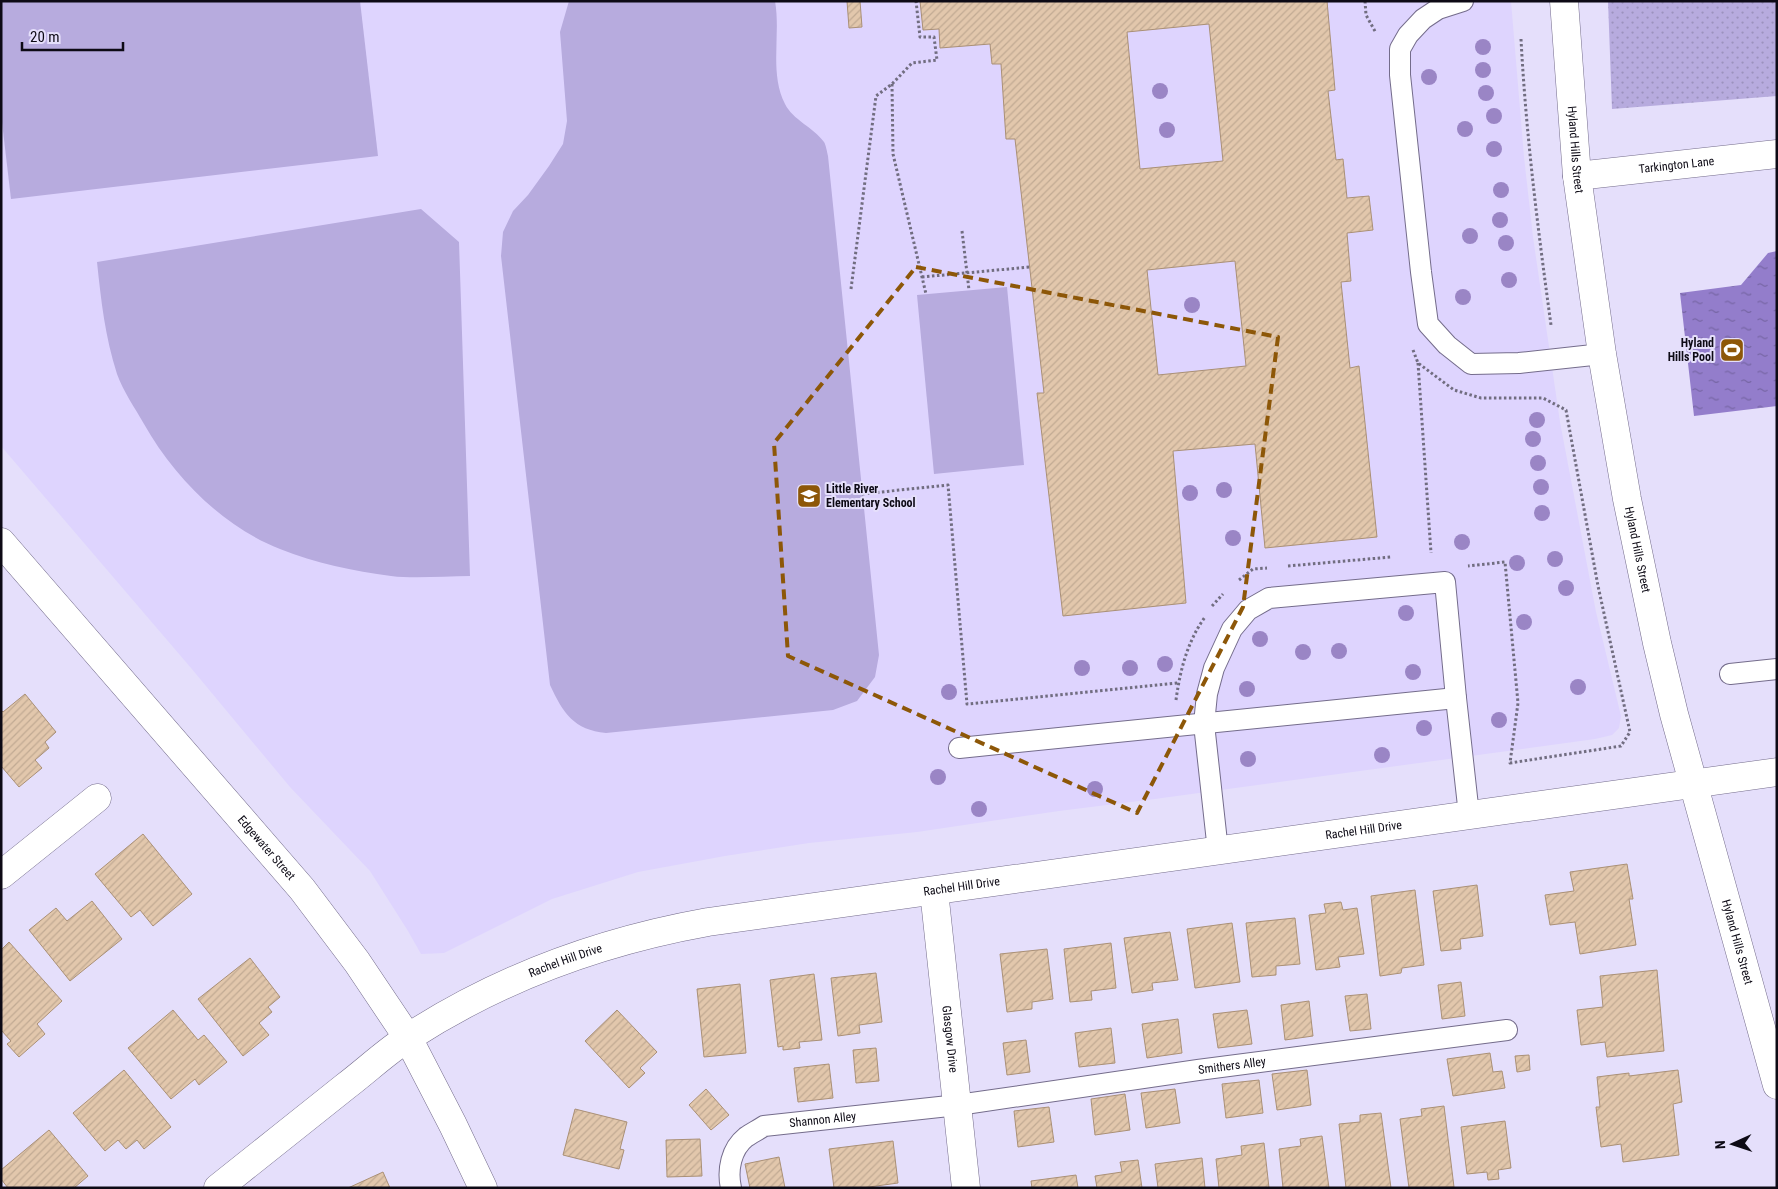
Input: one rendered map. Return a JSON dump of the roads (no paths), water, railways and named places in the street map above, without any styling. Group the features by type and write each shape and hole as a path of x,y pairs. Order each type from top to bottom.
{"street":[{"name":"Hyland Hills Street","path":"1564,1 1577,176 1602,354 1627,499 1674,714 1777,1085"},
{"name":"Tarkington Lane","path":"1577,176 1777,154"},
{"name":"Edgewater Street","path":"1,542 302,889 357,962 408,1038 483,1188"},
{"name":"Rachel Hill Drive","path":"218,1188 408,1038 458,1008 510,981 565,959 622,941 664,930 708,922 1777,772"},
{"path":"1,875 97,798"},
{"name":"Glasgow Drive","path":"934,891 966,1188"}],"lane":[{"path":"1463,1 1438,9 1423,19 1408,35 1400,50 1400,75 1428,324 1447,346 1471,364 1519,363 1602,354"},
{"path":"1218,851 1204,724 1207,694 1214,668 1232,629 1248,610 1269,598 1446,582 1456,698 1470,815"},
{"path":"1730,674 1777,669"},
{"path":"958,748 1456,698"},
{"name":"Smithers Alley","path":"958,1105 1208,1069 1507,1030"},
{"name":"Shannon Alley","path":"731,1188 729,1177 733,1155 745,1138 764,1126 958,1105"}],"water":[{"name":"Hyland Hills Pool","path":"1777,251 1777,406 1694,416 1680,293 1741,285 1768,253"}],"place":[{"name":"Hyland Hills Pool","path":"1732,350"},
{"name":"Little River Elementary School","path":"809,496"}]}
